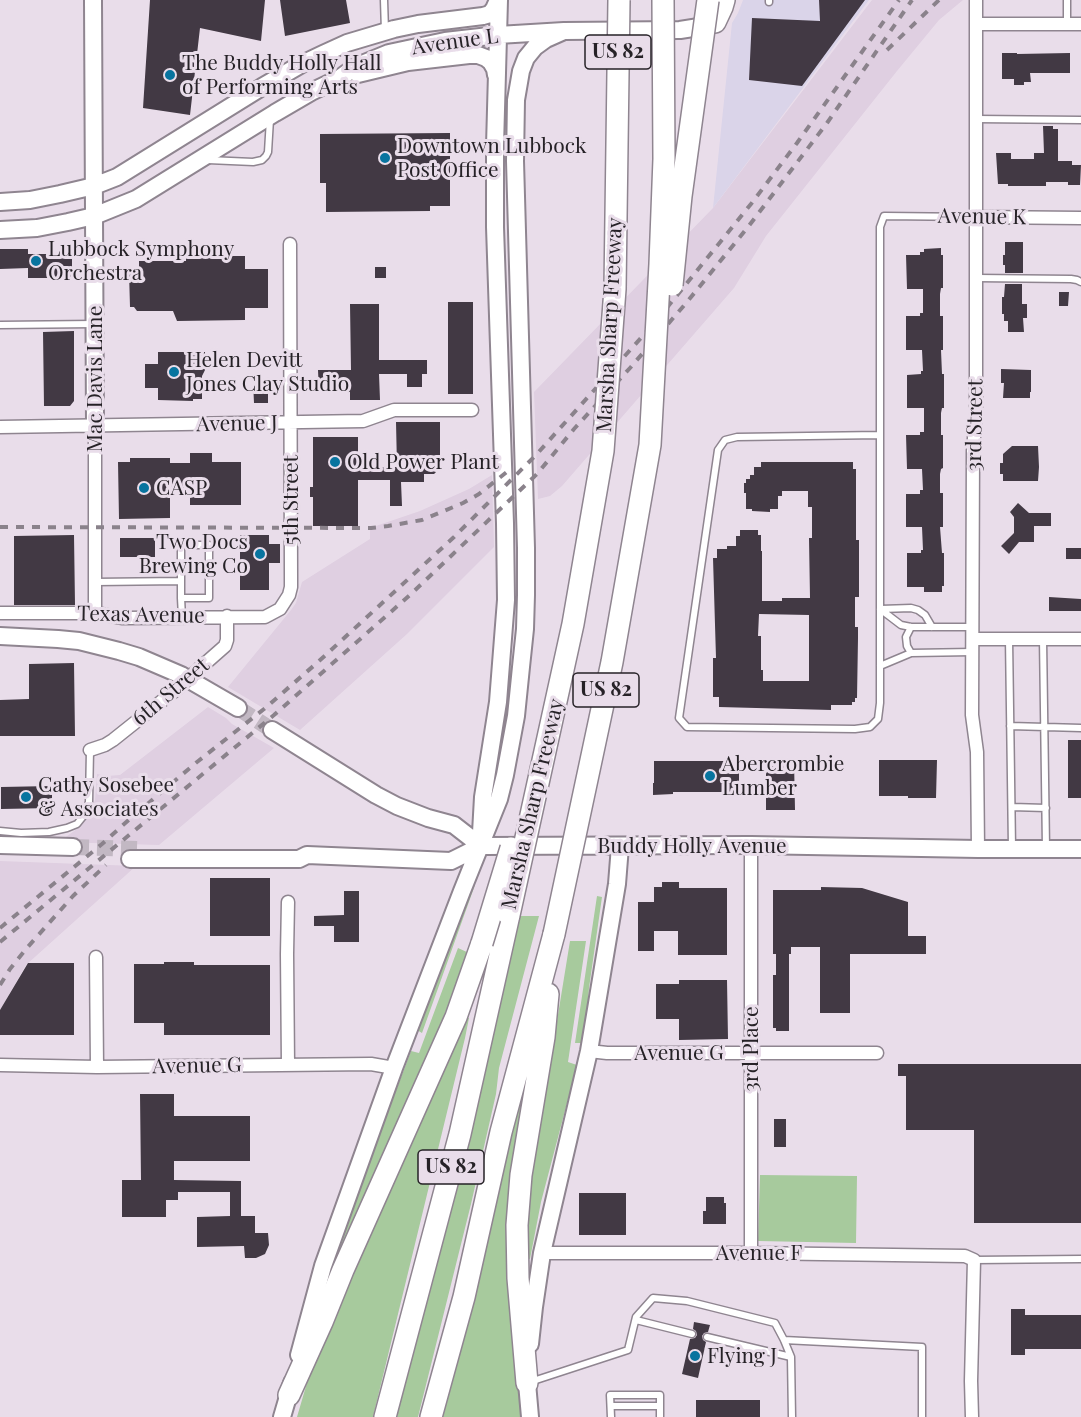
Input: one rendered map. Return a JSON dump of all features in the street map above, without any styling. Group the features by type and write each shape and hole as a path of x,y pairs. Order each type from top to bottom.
{"highway":[{"path":"609,0 617,103"},
{"name":"Marsha Sharp Freeway","path":"385,1417 460,1134 573,624 603,451 615,289 620,0"},
{"name":"US 82","path":"431,1417 464,1297 501,1132 554,934 612,662 650,445 664,159 663,0"},
{"path":"650,445 661,398 681,196 708,0"},
{"path":"715,22 724,0"},
{"path":"289,1395 456,1017 482,943 562,675"},
{"path":"527,1383 518,1278 517,1225 521,1175 544,1037 554,934"}],"main road":[{"name":"Mac Davis Lane","path":"93,0 95,426"},
{"name":"Avenue L","path":"0,202 50,196 94,186 117,177 300,65 347,43 418,24 483,16 490,14 499,0"},
{"name":"Marsha Sharp Freeway","path":"481,846 483,797 500,683 506,600 495,227 499,0"},
{"path":"715,22 727,10 731,0"},
{"name":"Avenue L","path":"94,216 136,199 310,92 340,78 355,67 383,55 445,41 498,35 564,31 680,30 715,22"},
{"name":"Marsha Sharp Freeway","path":"282,1417 323,1266 394,1068 500,799 505,775 516,716 525,629 526,548 515,161 516,100 521,71 526,58 546,39 564,31"},
{"path":"340,78 408,62 478,55 491,62 495,69 496,79"},
{"path":"0,230 37,228 94,216"},
{"name":"Texas Avenue","path":"0,636 79,641 139,657 181,675 238,708"},
{"path":"272,730 376,795 428,818 454,825 481,846"},
{"path":"0,845 67,852 0,855"},
{"name":"Buddy Holly Avenue","path":"135,854 299,859 307,855 452,861 481,846 752,845 1081,849"},
{"path":"530,1417 527,1383 542,1253 589,1051 617,884 620,846"}],"street":[{"name":"3rd Street","path":"976,0 976,413 973,451 972,715 977,752 978,849"},
{"path":"976,24 1081,24"},
{"name":"Avenue K","path":"976,217 1081,218"},
{"name":"5th Street","path":"280,609 291,587 290,244"},
{"name":"Avenue J","path":"0,428 363,422 394,410 472,410"},
{"name":"Mac Davis Lane","path":"95,426 95,613"},
{"name":"Texas Avenue","path":"0,613 95,613 123,618 266,617 280,609"},
{"name":"6th Street","path":"90,750 113,740 177,689 225,646 227,616"},
{"path":"973,633 1009,639 1081,639"},
{"name":"3rd Place","path":"751,1253 752,845"},
{"path":"288,902 288,1065"},
{"path":"96,957 97,1067"},
{"name":"Avenue G","path":"589,1051 607,1053 877,1053"},
{"name":"Avenue G","path":"0,1065 97,1067 371,1064 394,1068"},
{"name":"Avenue F","path":"542,1253 965,1256 975,1260"},
{"path":"972,1417 975,1260"}],"lane":[{"path":"384,0 385,31"},
{"path":"1067,0 1067,24"},
{"path":"201,160 253,162 262,160 268,152 270,116"},
{"path":"976,119 1081,120"},
{"name":"Avenue K","path":"880,435 880,227 884,216 976,217"},
{"path":"976,278 1071,279 1081,282"},
{"path":"0,325 95,324"},
{"path":"880,435 880,703 878,719 870,727 855,729 687,727 679,718 718,450 725,440 737,437 880,435"},
{"path":"181,598 209,598 209,545 181,545 181,598 182,617"},
{"path":"95,582 181,581"},
{"path":"880,609 911,608 918,610 925,615 932,627"},
{"path":"880,609 901,625 973,633"},
{"path":"911,627 906,637 911,653"},
{"path":"1009,639 1011,849"},
{"path":"1043,639 1046,849"},
{"path":"880,666 911,653 973,652"},
{"path":"1010,726 1081,728"},
{"path":"0,831 49,832 77,824 85,814 89,802 90,750"},
{"path":"1011,807 1046,808"},
{"path":"975,1260 1081,1259"},
{"path":"527,1383 628,1350 636,1317 653,1299 687,1301 775,1323 791,1358 792,1417"},
{"path":"636,1320 692,1334"},
{"path":"707,1337 791,1358"},
{"path":"784,1340 922,1347 922,1417"},
{"path":"611,1417 610,1395 660,1395 660,1417"},
{"path":"611,1406 660,1406"}],"shaded area":[{"path":"743,0 869,0 713,208 732,23"},
{"path":"872,0 963,0 939,20 897,71 766,236 734,288 562,486 550,496 538,499 534,392 713,208"},
{"path":"492,475 494,547 407,634 300,730 228,687 296,603 302,582 370,539 370,528 420,511 469,489"},
{"path":"208,707 274,748 159,845 59,842 81,826 90,814 95,800 97,774 120,775"},
{"path":"0,861 136,866 26,965 0,1010"}],"green space":[{"path":"471,883 475,885 422,1033 417,1030"},
{"path":"597,896 602,897 587,1011 581,1043 575,1043"},
{"path":"518,916 539,916 499,1068 496,1094 471,1204 418,1417 397,1417"},
{"path":"570,941 586,941 568,1062 577,1065 541,1202 530,1259 525,1258 526,1212 537,1122 544,1101"},
{"path":"458,948 469,953 423,1063 425,1066 339,1260 334,1258 411,1051 419,1053"},
{"path":"463,1016 469,1018 465,1038 373,1417 297,1417 311,1369"},
{"path":"521,1091 523,1113 523,1417 442,1417"},
{"path":"760,1175 857,1176 856,1243 758,1241"}],"building":[{"name":"The Buddy Holly Hall of Performing Arts","path":"150,0 265,0 261,41 200,28 190,115 143,108"},
{"path":"280,0 346,0 350,23 285,36"},
{"path":"819,0 865,0 802,86 749,80 752,18 820,21"},
{"path":"1002,53 1070,53 1070,73 1030,73 1031,82 1014,85 1014,79 1002,79"},
{"path":"1043,126 1053,126 1053,129 1058,129 1058,161 1072,161 1072,165 1081,165 1080,185 1068,185 1068,182 1046,182 1046,186 998,184 996,153 1011,153 1011,159 1034,159 1034,153 1044,153"},
{"name":"Downtown Lubbock Post Office","path":"450,133 450,206 430,206 430,211 326,212 326,183 320,183 320,134"},
{"path":"1005,242 1023,242 1023,273 1005,273 1003,255 1005,255"},
{"path":"941,248 943,288 940,294 940,316 943,316 943,350 941,350 944,408 941,413 943,468 940,474 940,493 943,493 943,527 940,527 942,553 944,553 944,586 942,586 942,592 924,592 924,587 907,587 907,553 921,553 923,550 922,527 906,527 906,494 920,494 920,490 923,490 922,469 907,469 906,435 920,435 920,432 924,432 924,408 907,408 907,375 921,374 923,371 922,350 906,350 906,316 920,316 920,313 923,313 923,289 907,289 906,255 920,255 924,249"},
{"name":"Lubbock Symphony Orchestra","path":"0,249 28,249 28,254 72,254 72,278 28,278 28,268 0,269"},
{"path":"186,256 245,256 245,269 268,269 268,308 245,308 245,320 177,321 173,311 137,311 134,307 130,307 129,272 139,272 139,261 186,261"},
{"path":"375,267 386,267 386,278 375,278"},
{"path":"1005,284 1022,284 1022,304 1027,304 1027,318 1023,318 1024,332 1008,332 1008,321 1004,321 1004,314 1002,314"},
{"path":"1059,292 1069,292 1068,306 1059,306"},
{"path":"448,302 473,302 473,394 448,394"},
{"path":"350,304 379,304 379,360 427,360 427,374 422,374 422,387 407,387 407,374 379,374 380,400 350,400 350,392 319,393 318,370 351,370"},
{"path":"74,331 74,401 70,406 44,406 43,332"},
{"name":"Helen Devitt Jones Clay Studio","path":"158,352 205,352 202,399 158,400 158,388 145,388 145,364 158,364"},
{"path":"1001,369 1031,370 1030,398 1003,398 1004,383 1001,383"},
{"path":"253,381 268,381 268,403 254,403"},
{"path":"396,422 440,422 440,468 434,474 424,474 424,482 401,482 402,506 390,506 390,480 358,480 358,526 313,526 313,497 310,497 310,487 313,487 313,437 358,437 358,468 397,467"},
{"path":"1012,446 1038,446 1038,481 1003,481 1003,474 1000,474 1000,463 1003,463 1003,454"},
{"path":"190,453 212,453 212,462 241,462 241,505 190,505 190,495 170,495 170,518 119,519 118,462 130,462 130,458 170,458 170,463 190,463"},
{"path":"761,462 853,462 853,469 856,469 859,597 855,597 855,627 858,627 857,698 852,705 831,705 831,710 719,707 719,697 713,697 713,658 716,658 713,558 717,558 717,549 736,546 736,536 740,536 740,530 758,530 758,535 761,535 762,551 762,601 810,598 809,538 812,538 812,507 808,507 808,491 782,491 782,496 778,496 778,509 770,509 770,512 746,509 744,483 746,479 750,479 750,475 754,475 754,467 761,467","holes":["759,614 809,615 809,681 763,681 761,636 758,636"]},
{"path":"1018,503 1029,513 1051,513 1051,526 1034,526 1034,542 1019,542 1009,554 1001,546 1014,533 1014,517 1010,512"},
{"path":"74,535 75,605 14,605 14,536"},
{"name":"Two Docs Brewing Co","path":"240,535 269,535 269,544 280,544 280,563 269,563 269,590 240,590"},
{"path":"120,538 155,538 155,557 120,557"},
{"path":"1066,548 1081,548 1081,559 1066,559"},
{"path":"1049,597 1081,599 1081,611 1049,611"},
{"path":"74,663 75,736 0,736 0,700 29,699 29,664"},
{"path":"1068,740 1081,740 1081,798 1068,798"},
{"path":"766,760 794,760 795,810 766,810"},
{"path":"879,760 937,760 936,798 879,796"},
{"name":"Abercrombie Lumber","path":"654,761 739,761 739,792 673,792 673,794 653,795"},
{"name":"Cathy Sosebee & Associates","path":"52,786 52,808 1,809 1,787"},
{"path":"210,878 270,878 270,936 210,936"},
{"path":"662,882 679,882 679,888 727,888 727,955 678,955 678,931 654,931 654,951 638,951 638,902 654,902 654,887 662,887"},
{"path":"821,887 862,888 908,902 908,936 926,936 926,954 850,954 850,1013 820,1013 820,947 791,947 791,954 789,954 789,1031 776,1031 776,1028 773,1028 773,975 776,975 776,954 773,954 773,890 821,890"},
{"path":"344,891 359,891 359,942 334,942 334,926 314,926 314,916 344,915"},
{"path":"164,962 194,962 194,965 270,965 270,1035 164,1035 164,1023 134,1023 134,964 164,964"},
{"path":"28,963 74,963 74,1035 0,1035 0,1010"},
{"path":"679,980 727,980 728,1039 679,1040 679,1019 656,1019 656,984 679,984"},
{"path":"898,1064 1081,1064 1081,1223 974,1223 974,1130 906,1130 906,1076 898,1076"},
{"path":"140,1094 174,1094 174,1116 250,1116 250,1161 174,1161 174,1180 241,1181 241,1216 255,1216 255,1233 268,1233 269,1245 265,1254 256,1258 245,1258 244,1246 197,1247 197,1217 230,1216 230,1192 178,1192 178,1200 166,1200 166,1217 122,1217 122,1180 141,1180"},
{"path":"774,1119 786,1119 786,1147 774,1147"},
{"path":"579,1193 626,1193 626,1235 579,1235"},
{"path":"706,1197 724,1197 726,1224 703,1224"},
{"path":"1011,1309 1025,1309 1025,1315 1081,1315 1081,1349 1025,1349 1025,1355 1011,1355"},
{"name":"Flying J","path":"694,1322 710,1325 708,1332 702,1336 706,1342 698,1378 682,1374 690,1339 697,1335 693,1329"},
{"path":"696,1400 760,1400 760,1417 696,1417"}],"tunnel":[{"path":"238,708 272,730"},
{"path":"73,847 141,849"}],"railway":[{"path":"0,928 318,662 454,537 536,455 657,320 751,204 899,0"},
{"path":"0,942 274,715 410,595 537,474 687,302 748,227 827,123 912,0"},
{"path":"887,50 939,0"},
{"path":"0,527 371,528 422,520 463,503 479,494 508,471"},
{"path":"0,985 26,949 73,896 106,865"}],"place":[{"name":"The Buddy Holly Hall of Performing Arts","path":"170,75"},
{"name":"Downtown Lubbock Post Office","path":"385,158"},
{"name":"Lubbock Symphony Orchestra","path":"36,261"},
{"name":"Helen Devitt Jones Clay Studio","path":"174,372"},
{"name":"Old Power Plant","path":"335,462"},
{"name":"CASP","path":"144,488"},
{"name":"Two Docs Brewing Co","path":"260,554"},
{"name":"Abercrombie Lumber","path":"710,776"},
{"name":"Cathy Sosebee & Associates","path":"26,797"},
{"name":"Flying J","path":"695,1356"}]}
